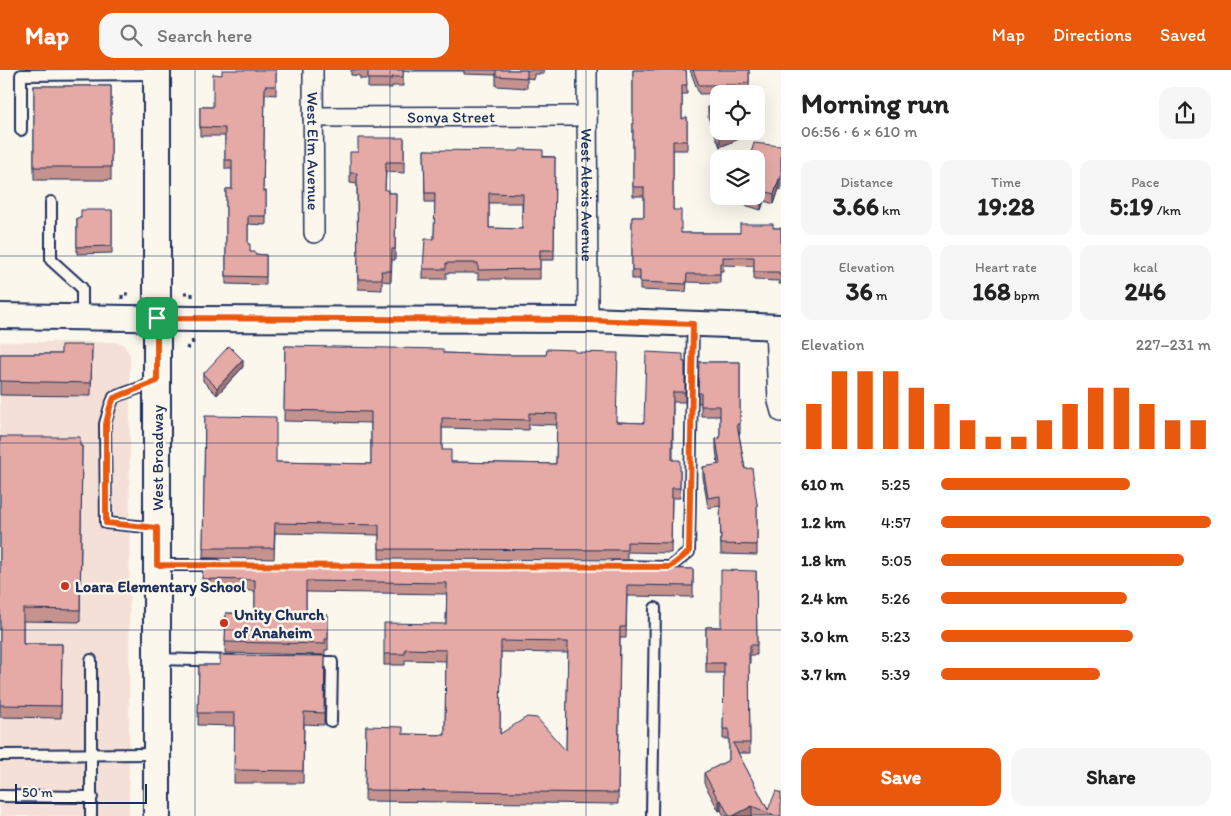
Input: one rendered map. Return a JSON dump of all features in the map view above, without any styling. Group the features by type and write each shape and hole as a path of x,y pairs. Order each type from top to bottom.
{"main road":[{"name":"West Broadway","path":"157,72 157,816"}],"street":[{"name":"West Elm Avenue","path":"313,70 314,233"},
{"name":"West Alexis Avenue","path":"587,70 588,320"},
{"name":"Sonya Street","path":"314,117 587,116"},
{"path":"0,316 588,320 778,327 778,401 781,412"}],"lane":[{"path":"21,130 21,73 157,72"},
{"path":"51,202 51,260 82,288 82,317"},
{"path":"601,566 670,567 689,552 693,324"},
{"path":"157,381 114,398 108,415 106,434 106,523 157,528"},
{"path":"157,565 223,565"},
{"path":"652,816 655,608"},
{"path":"157,659 246,661"},
{"path":"91,660 91,816"},
{"path":"303,662 332,662 331,720"},
{"path":"0,755 157,754"},
{"path":"0,796 92,797"}],"path":[{"path":"184,293 192,294"},
{"path":"122,294 128,294"},
{"path":"186,348 193,348 192,340"}],"shaded area":[{"name":"Loara Elementary School","path":"0,342 116,342 123,344 130,355 129,816 0,816"}],"building":[{"path":"222,70 276,70 276,86 265,86 263,191 266,191 266,216 248,216 248,244 250,244 250,252 266,255 266,277 226,276 226,189 232,189 232,160 225,160 225,128 200,127 200,107 213,107 213,74 222,75"},
{"path":"368,70 403,70 403,77 368,79"},
{"path":"496,70 527,70 527,78 496,76"},
{"path":"633,70 686,70 687,85 682,85 682,119 687,117 687,141 673,141 673,210 681,210 681,233 740,233 740,224 773,224 773,228 781,228 781,275 779,275 779,272 754,272 754,257 723,257 723,263 720,263 720,274 687,274 686,284 640,282 640,270 632,270 632,217 644,217 644,187 633,187"},
{"path":"693,70 749,70 749,83 699,85"},
{"path":"34,86 111,86 111,167 34,167"},
{"path":"358,138 404,138 404,162 386,162 385,190 388,190 388,193 396,193 395,249 392,249 391,271 381,271 382,279 358,279 357,173 350,173 350,152 358,152"},
{"path":"754,143 781,146 781,179 779,179 774,194 765,191 765,150 752,150"},
{"path":"520,149 543,150 543,157 555,157 554,250 540,250 540,269 478,270 478,263 446,263 446,269 423,269 425,239 434,239 435,193 425,193 424,150 519,151","holes":["489,193 523,194 522,229 489,228"]},
{"path":"81,210 112,210 112,246 77,247 77,218 81,218"},
{"path":"61,345 92,345 91,383 0,381 0,354 61,354"},
{"path":"229,346 243,360 217,388 203,374"},
{"path":"285,346 443,349 443,353 502,355 546,355 547,349 618,353 616,422 644,423 646,352 683,354 683,362 685,362 685,392 673,392 672,460 680,460 680,488 672,488 671,543 627,542 627,550 379,549 379,525 275,523 274,548 203,548 205,416 276,417 276,462 371,464 371,412 284,410","holes":["529,413 557,414 556,464 451,462 451,450 442,450 442,418 529,420"]},
{"path":"699,362 740,362 740,424 737,424 745,469 752,468 757,504 757,545 721,544 720,496 708,498 703,467 720,464 716,439 720,438 720,406 701,406 701,393 698,393"},
{"path":"0,437 80,437 80,446 82,446 80,610 23,609 23,644 62,644 61,706 0,705"},
{"path":"203,561 378,565 378,562 627,563 627,568 693,569 693,586 627,585 626,627 620,627 618,793 365,790 366,726 403,727 403,734 445,735 446,650 405,649 405,654 384,654 384,623 446,624 447,583 306,581 306,614 328,615 328,639 325,639 325,644 225,642 226,613 255,614 255,580 202,579","holes":["501,641 568,642 566,751 537,718 527,717 500,734"]},
{"path":"721,570 756,571 757,645 750,645 749,653 750,743 733,743 768,810 776,791 781,793 781,816 775,816 752,806 733,816 729,816 704,773 729,760 729,729 723,729 724,663 706,663 706,627 721,627"},
{"path":"220,655 325,656 324,713 304,712 303,771 234,770 235,713 198,713 199,665 220,665"}],"place":[{"name":"Loara Elementary School","path":"65,586"},
{"name":"Unity Church of Anaheim","path":"224,623"}],"route":[{"path":"157,318 588,320 693,324 689,552 670,567 157,565 157,528 106,523 106,424 114,398 157,381 157,318"}]}
